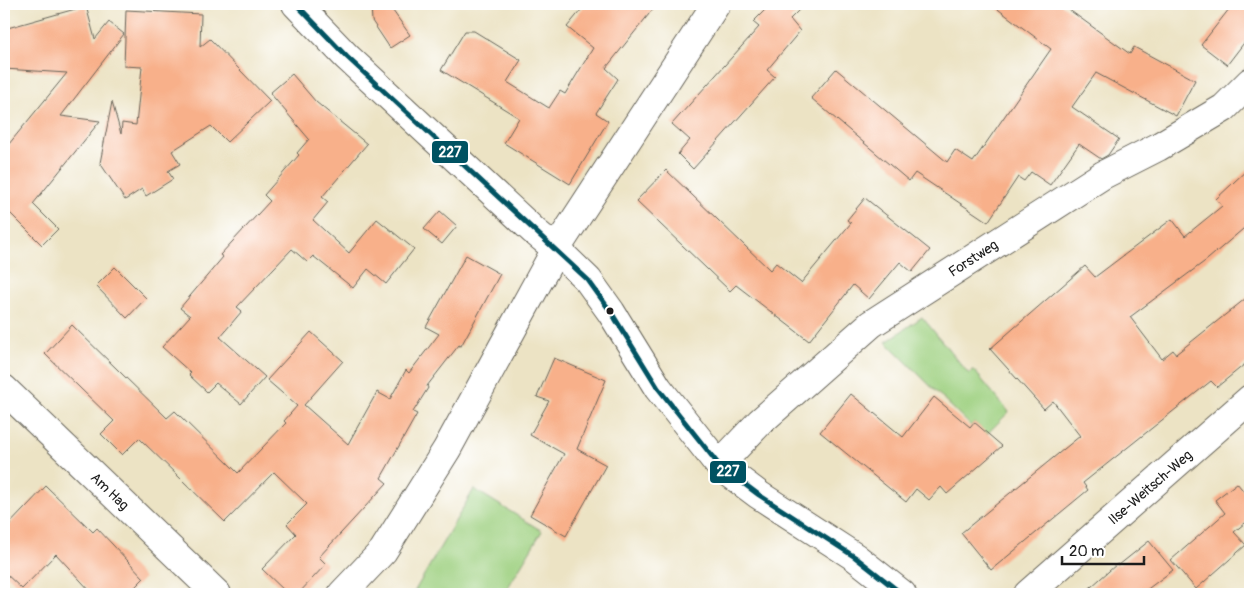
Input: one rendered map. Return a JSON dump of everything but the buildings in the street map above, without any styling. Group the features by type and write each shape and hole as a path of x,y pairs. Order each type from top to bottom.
{"street":[{"path":"296,4 347,57 588,280 611,312 658,388 718,465 759,495 855,557 902,594"},
{"path":"342,594 382,551 442,457 556,249 716,4"},
{"name":"Forstweg","path":"718,465 760,422 871,324 1103,175 1158,147 1224,108 1250,82"},
{"name":"Am Hag","path":"4,389 217,594"},
{"name":"Ilse-Weitsch-Weg","path":"1028,594 1250,399"}],"green space":[{"path":"922,317 969,374 973,369 1009,412 987,434 974,422 971,426 886,342"},
{"path":"474,489 542,531 504,594 413,594"}],"transit line":[{"name":"227","path":"296,4 347,57 588,280 611,312 658,388 719,465 759,495 855,557 902,594"}]}
